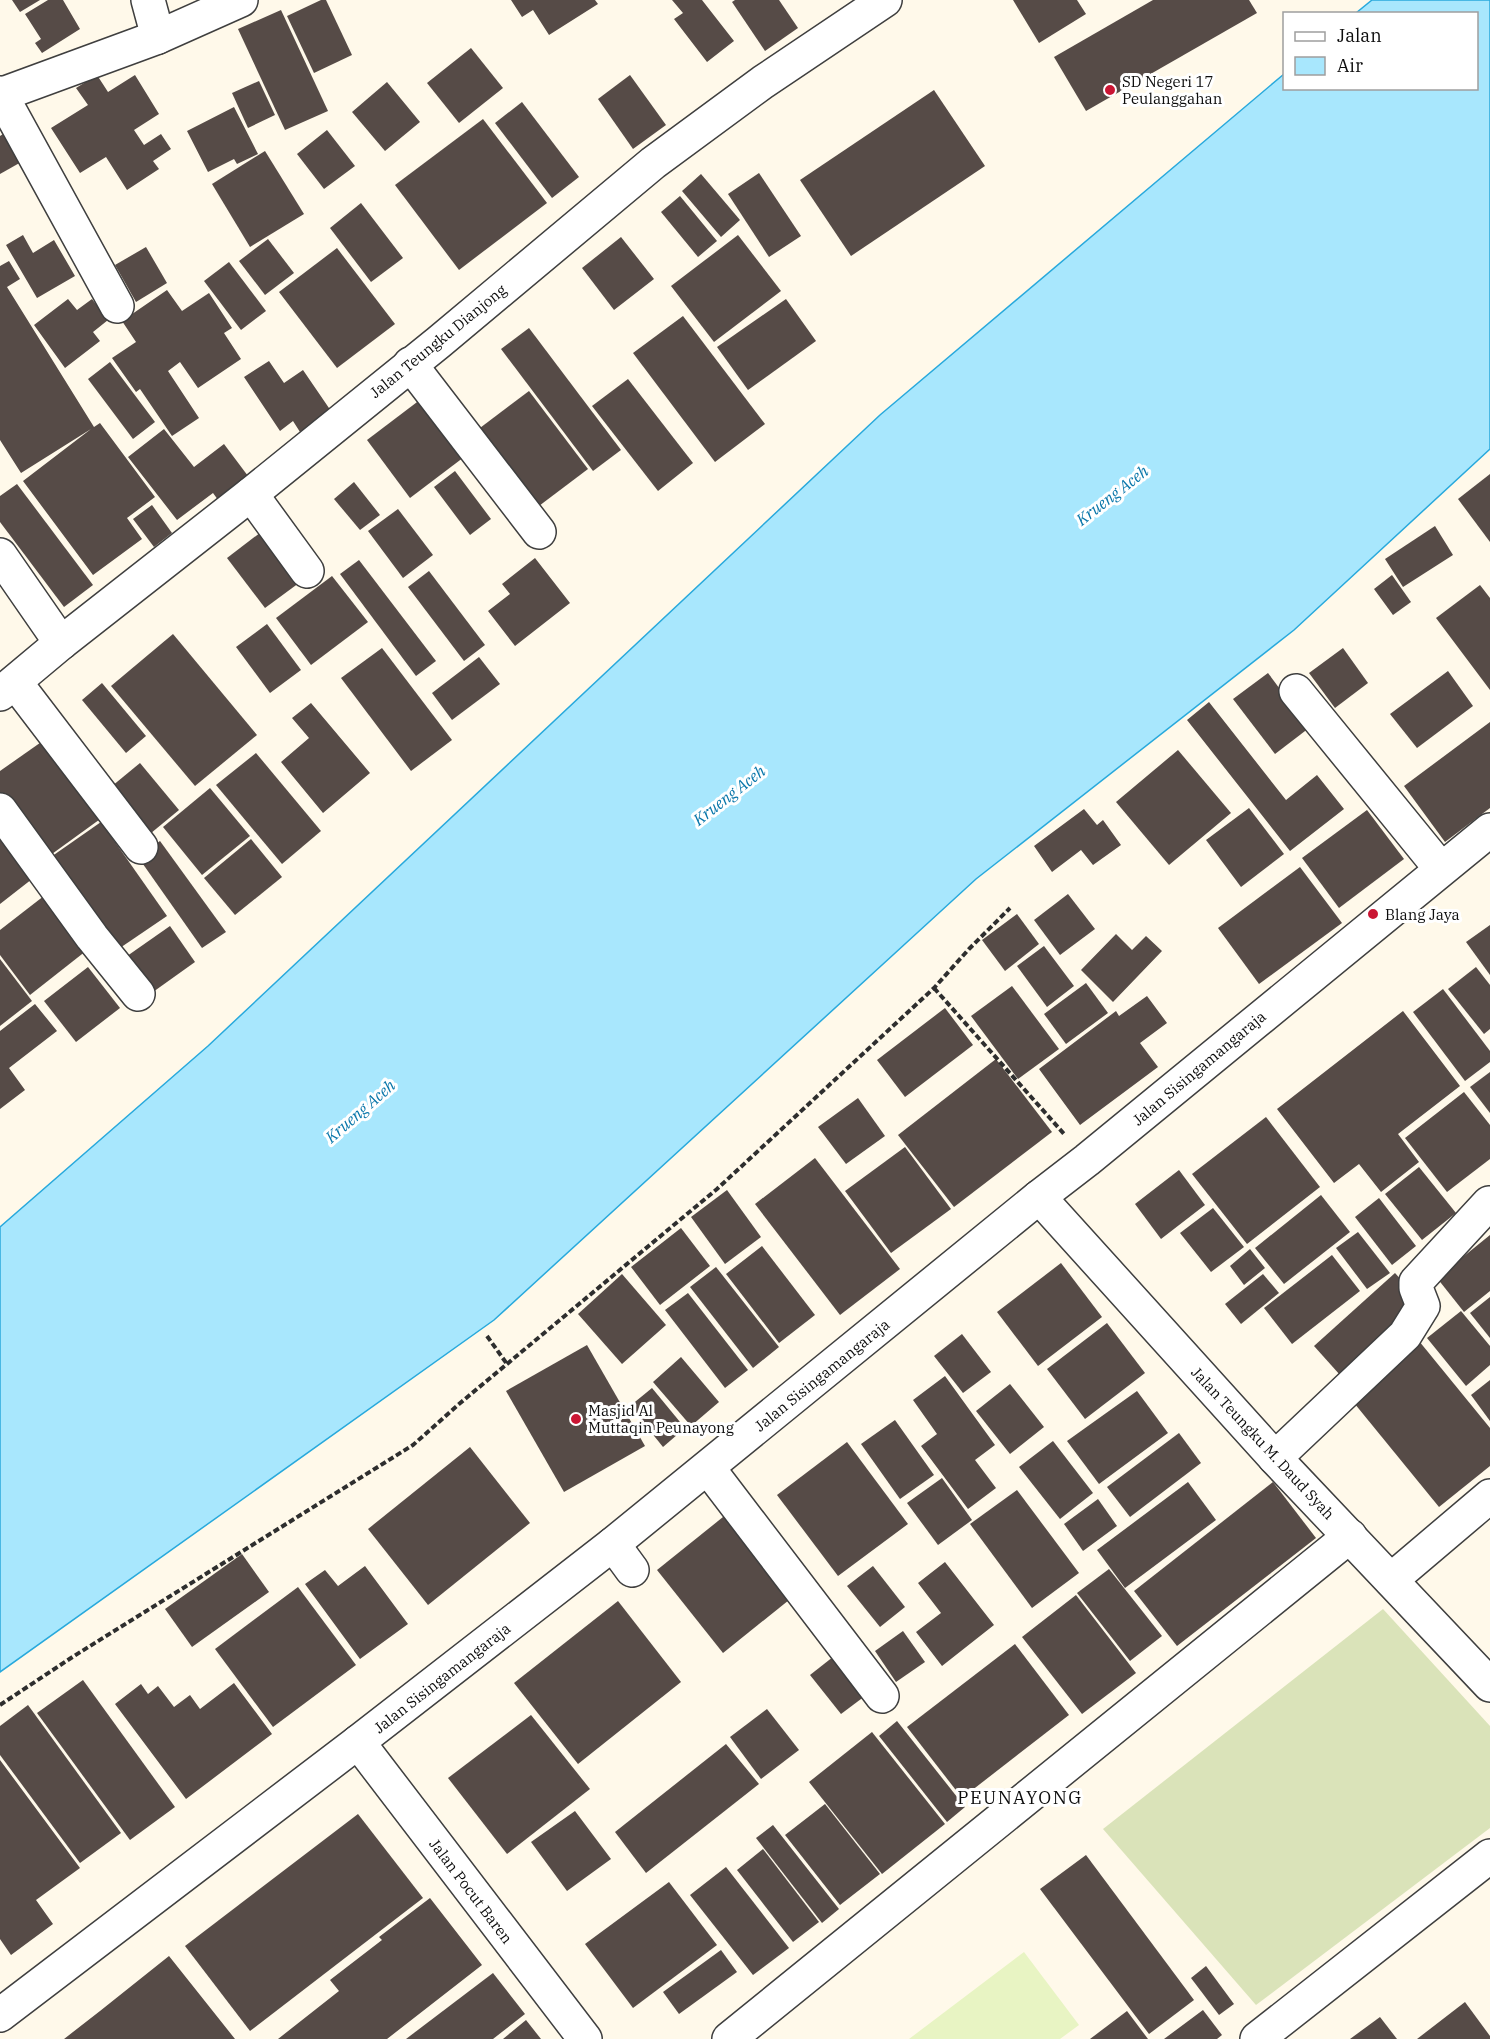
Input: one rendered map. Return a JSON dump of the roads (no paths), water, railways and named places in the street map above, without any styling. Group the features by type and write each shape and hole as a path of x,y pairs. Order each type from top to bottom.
{"street":[{"path":"148,0 159,37"},
{"path":"117,306 0,94 159,37 241,0"},
{"name":"Jalan Teungku Dianjong","path":"8,688 60,643 251,495 439,342 653,163 763,82 885,0"},
{"path":"410,364 539,532"},
{"path":"251,495 307,571"},
{"path":"0,555 60,643"},
{"path":"8,688 141,847"},
{"path":"1296,691 1441,869"},
{"path":"0,810 92,937 138,994"},
{"name":"Jalan Sisingamangaraja","path":"0,2015 358,1742 623,1557 708,1468 1039,1197 1088,1161 1490,831"},
{"name":"Jalan Teungku M. Daud Syah","path":"1039,1197 1275,1458 1490,1685"},
{"path":"1275,1458 1405,1335 1424,1306 1416,1288 1416,1282 1490,1204"},
{"path":"708,1468 882,1696"},
{"path":"1391,1580 1490,1496"},
{"path":"729,2039 1350,1536"},
{"name":"Jalan Pocut Baren","path":"358,1742 585,2039"},
{"path":"1257,2039 1490,1856"}],"water":[{"name":"Krueng Aceh","path":"1372,0 1490,0 1490,449 1294,630 976,879 494,1320 0,1672 0,1227 208,1046 880,415 1283,75 1283,90 1478,90 1478,12 1357,12"}],"place":[{"name":"SD Negeri 17 Peulanggahan","path":"1110,90"},
{"name":"Blang Jaya","path":"1373,914"},
{"name":"Masjid Al Muttaqin Peunayong","path":"576,1419"}],"district":[{"name":"PEUNAYONG","path":"1020,1797"}]}
